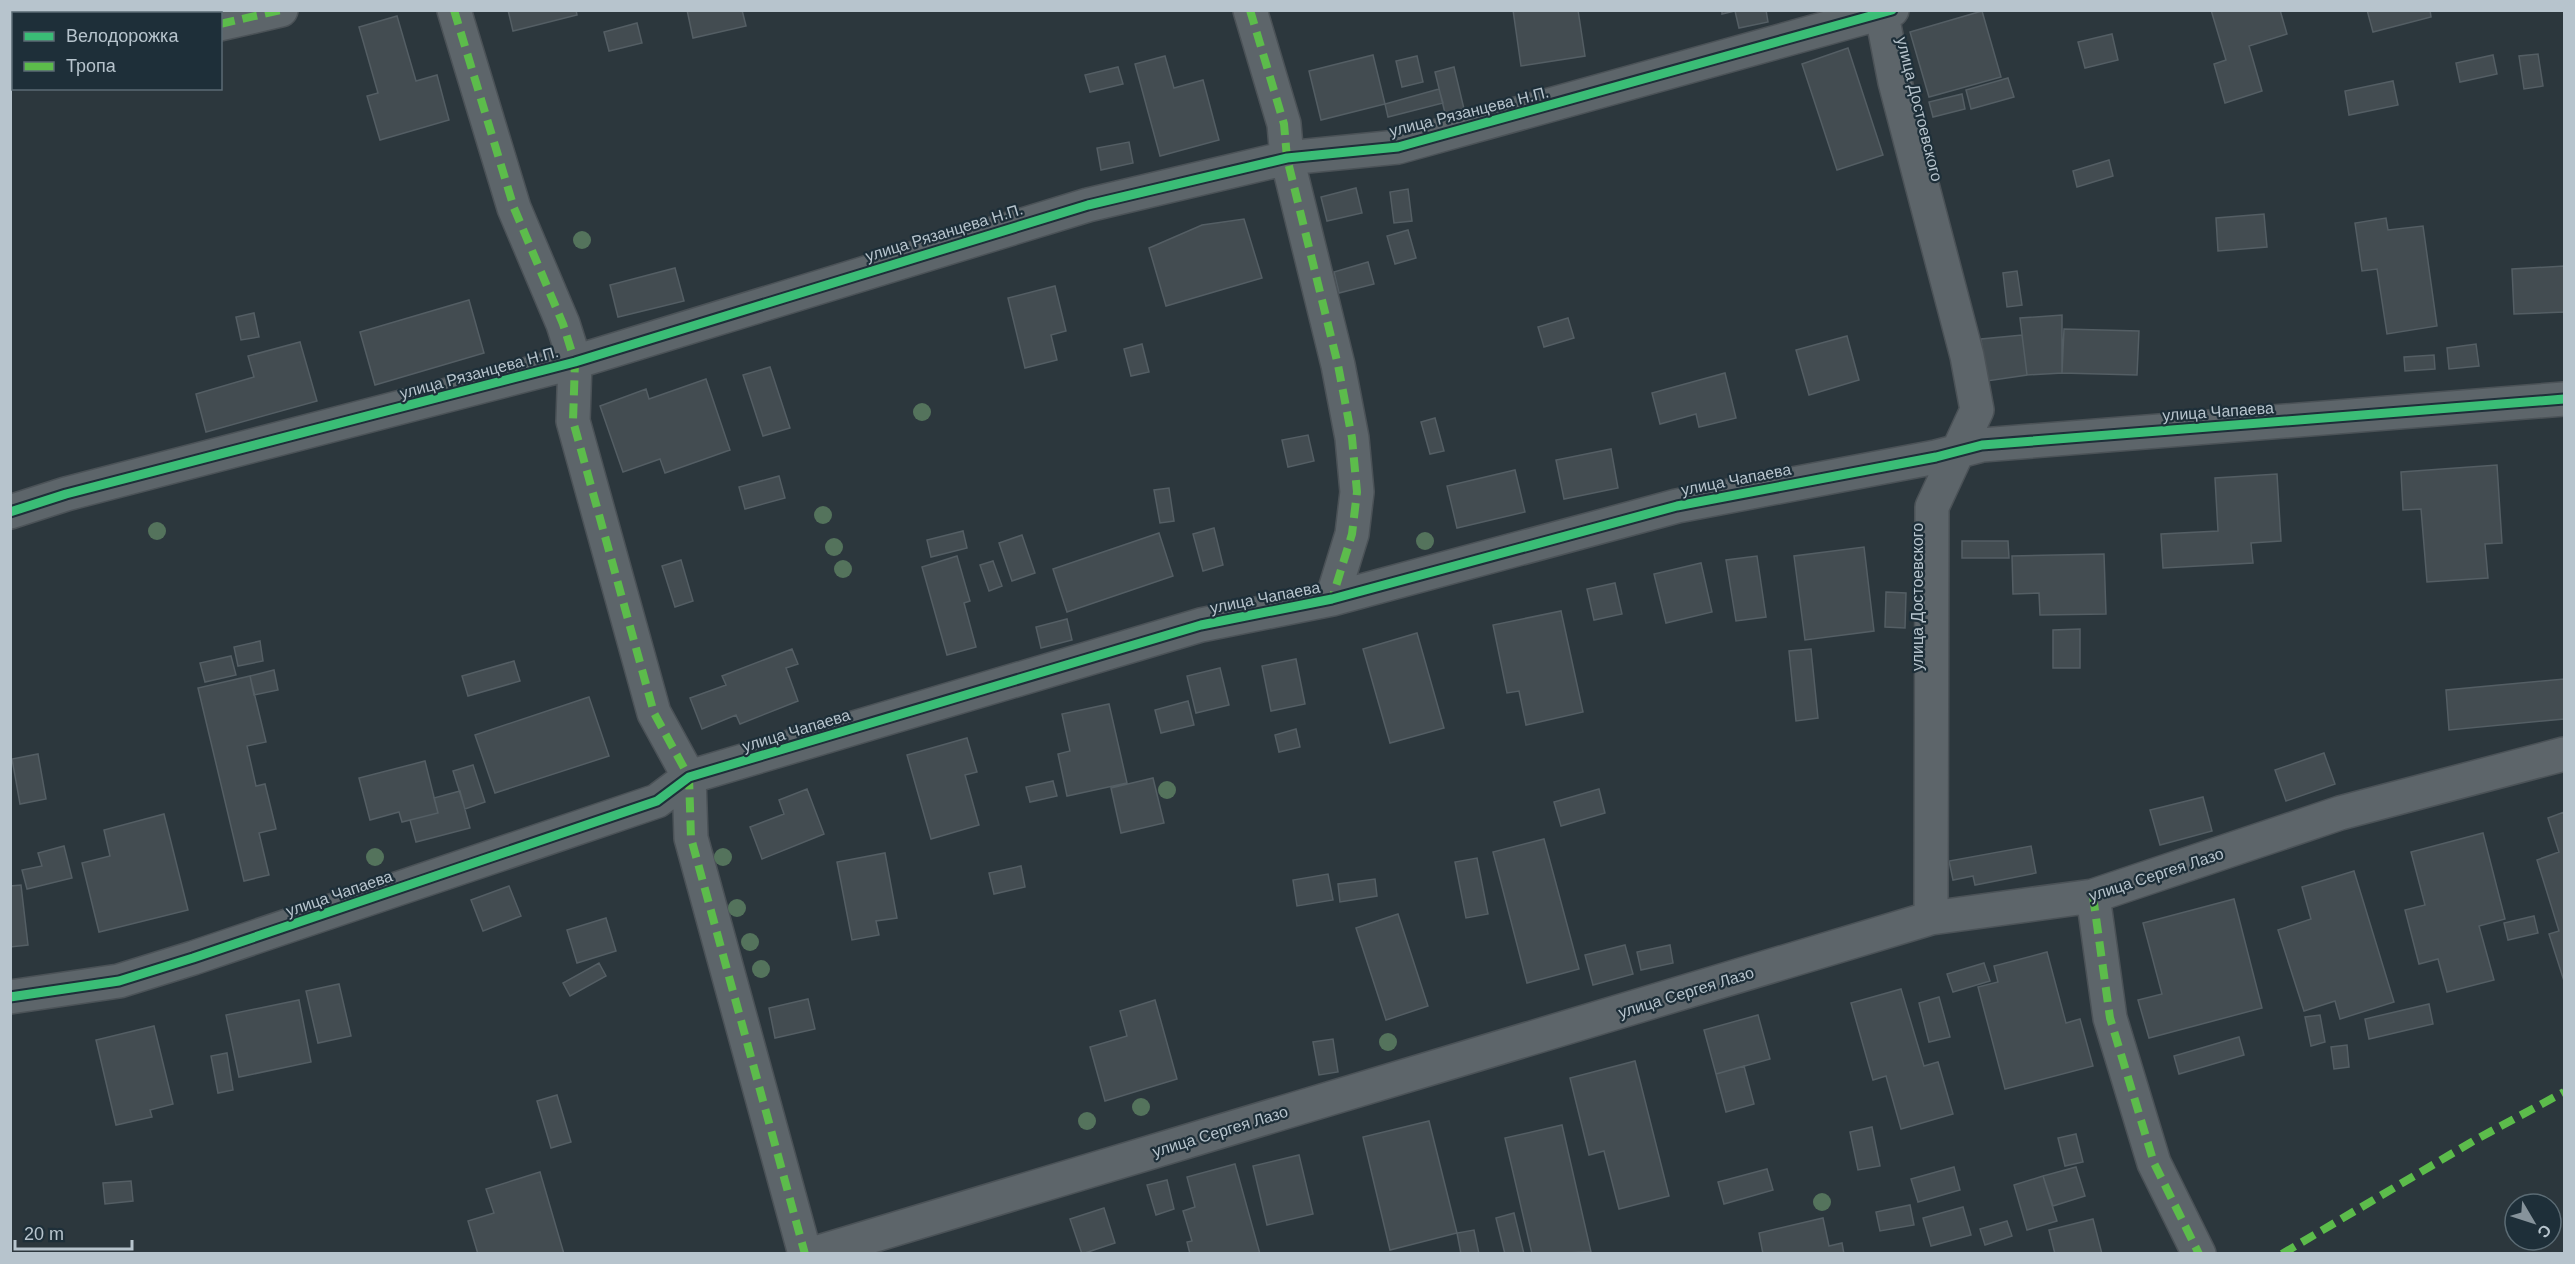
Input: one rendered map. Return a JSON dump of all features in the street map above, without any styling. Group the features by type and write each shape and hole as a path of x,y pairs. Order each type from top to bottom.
{"street":[{"path":"222,24 281,10"},
{"path":"454,10 514,208 563,324 575,362 573,421 654,713 689,777 691,838 804,1254"},
{"path":"1250,10 1284,124 1287,158 1338,364 1353,449 1357,492 1352,534 1332,599"},
{"name":"улица Рязанцева Н.П.","path":"10,512 66,494 575,362 1088,205 1287,158 1398,147 1885,12"},
{"name":"улица Достоевского","path":"1885,12 1895,82 1967,356 1977,410 1932,507 1931,918"},
{"name":"улица Чапаева","path":"10,997 119,981 193,958 657,801 689,777 1201,625 1332,599 1677,506 1983,445 2565,399"},
{"name":"улица Сергея Лазо","path":"812,1254 1931,918 2093,896 2340,813 2565,754"},
{"path":"2093,896 2110,1018 2154,1163 2199,1254"}],"building":[{"path":"508,10 576,10 577,15 513,31"},
{"path":"687,10 742,10 746,26 693,38"},
{"path":"1513,10 1578,10 1585,56 1521,66"},
{"path":"1722,10 1766,10 1768,22 1739,28 1735,11 1722,14"},
{"path":"2211,10 2280,10 2287,34 2249,46 2262,91 2225,103 2214,64 2226,60"},
{"path":"2367,10 2430,10 2431,17 2373,32"},
{"path":"1982,11 2001,77 1929,97 1910,32"},
{"path":"397,16 416,81 437,75 449,120 380,140 367,96 378,93 359,27"},
{"path":"637,23 642,43 609,51 604,32"},
{"path":"2112,34 2118,60 2085,68 2078,42"},
{"path":"1848,48 1883,155 1837,170 1802,64"},
{"path":"2538,54 2543,86 2524,89 2519,56"},
{"path":"1373,55 1385,104 1321,120 1309,71"},
{"path":"2493,55 2497,74 2460,82 2456,63"},
{"path":"1165,56 1174,88 1203,80 1219,140 1160,156 1135,64"},
{"path":"1417,56 1423,82 1402,87 1396,61"},
{"path":"1118,67 1123,84 1090,92 1085,75"},
{"path":"1454,67 1464,109 1445,113 1435,72"},
{"path":"2008,78 2014,97 1971,109 1966,90"},
{"path":"2393,81 2398,105 2349,115 2345,91"},
{"path":"1439,89 1443,103 1388,117 1385,104"},
{"path":"1962,94 1965,109 1933,117 1929,102"},
{"path":"1129,142 1133,163 1101,170 1097,148"},
{"path":"2109,160 2113,176 2077,187 2073,171"},
{"path":"1356,188 1362,213 1327,221 1321,197"},
{"path":"1408,189 1412,221 1394,223 1390,192"},
{"path":"2264,214 2267,247 2218,251 2216,218"},
{"path":"2386,218 2388,230 2423,226 2437,326 2387,334 2377,269 2362,271 2355,223"},
{"path":"1244,219 1262,278 1166,306 1149,248 1202,225"},
{"path":"1408,230 1416,258 1395,264 1387,236"},
{"path":"1368,262 1374,284 1339,293 1334,272"},
{"path":"2564,266 2564,312 2514,314 2512,269"},
{"path":"675,268 684,301 618,317 610,285"},
{"path":"2017,271 2022,305 2007,307 2003,273"},
{"path":"1055,286 1066,331 1051,335 1057,360 1025,368 1008,298"},
{"path":"469,300 484,353 375,385 360,332"},
{"path":"254,313 259,337 241,340 236,317"},
{"path":"2062,315 2062,373 2027,375 2020,318"},
{"path":"1568,318 1574,338 1544,347 1538,327"},
{"path":"2064,329 2139,331 2137,375 2062,373"},
{"path":"2022,335 2027,375 1987,381 1981,339"},
{"path":"1847,336 1859,380 1809,395 1796,350"},
{"path":"300,342 317,401 206,432 196,394 254,377 248,356"},
{"path":"1142,344 1149,372 1131,376 1124,349"},
{"path":"2476,344 2479,366 2449,369 2447,348"},
{"path":"2434,355 2435,369 2405,371 2404,357"},
{"path":"770,367 790,428 763,436 743,375"},
{"path":"1725,373 1736,418 1699,427 1696,414 1660,424 1652,393"},
{"path":"706,379 730,450 665,473 660,459 623,472 600,406 646,389 649,399"},
{"path":"1435,418 1444,451 1430,454 1421,422"},
{"path":"1308,435 1314,461 1288,467 1282,440"},
{"path":"1611,449 1618,488 1564,499 1556,460"},
{"path":"2497,465 2502,543 2485,544 2488,578 2427,582 2421,509 2403,510 2401,472"},
{"path":"1515,470 1525,512 1457,528 1447,486"},
{"path":"2277,474 2281,541 2251,543 2253,563 2163,568 2161,534 2218,531 2215,478"},
{"path":"779,476 785,498 745,509 739,487"},
{"path":"1169,488 1174,521 1160,523 1154,490"},
{"path":"1214,528 1223,565 1203,571 1193,534"},
{"path":"963,531 967,548 931,557 927,540"},
{"path":"1159,533 1173,576 1067,612 1053,569"},
{"path":"1022,535 1035,573 1012,581 999,543"},
{"path":"1962,541 2008,541 2009,558 1962,558"},
{"path":"1864,547 1874,631 1805,640 1794,556"},
{"path":"2104,554 2106,614 2040,615 2039,593 2013,594 2012,556"},
{"path":"957,556 970,601 964,603 976,647 947,655 922,567"},
{"path":"1757,556 1766,617 1736,621 1726,560"},
{"path":"681,560 693,601 675,607 662,566"},
{"path":"993,561 1002,586 989,591 980,565"},
{"path":"1701,563 1712,612 1666,623 1654,574"},
{"path":"1615,583 1622,614 1594,620 1587,589"},
{"path":"1886,592 1906,593 1905,628 1885,627"},
{"path":"1561,611 1583,712 1526,725 1519,691 1507,693 1493,625"},
{"path":"1067,619 1072,640 1041,648 1036,627"},
{"path":"2080,629 2080,668 2053,668 2053,630"},
{"path":"1417,633 1444,728 1390,743 1363,649"},
{"path":"260,641 263,661 238,666 234,647"},
{"path":"792,649 798,664 786,668 798,701 740,724 736,715 702,729 690,698 726,685 722,676"},
{"path":"1811,649 1818,718 1796,721 1789,651"},
{"path":"231,656 236,675 205,682 200,663"},
{"path":"1296,659 1305,704 1271,711 1262,666"},
{"path":"514,661 520,681 468,696 462,676"},
{"path":"1220,668 1229,705 1196,713 1187,676"},
{"path":"274,670 278,690 254,695 250,676"},
{"path":"250,676 266,742 247,746 256,786 265,784 276,829 259,833 269,875 244,881 198,688"},
{"path":"2564,679 2564,719 2449,730 2446,690"},
{"path":"589,697 609,756 495,793 475,735"},
{"path":"1188,701 1194,725 1161,733 1155,710"},
{"path":"1109,704 1127,783 1067,796 1058,754 1070,751 1062,714"},
{"path":"1296,729 1300,747 1279,752 1275,735"},
{"path":"967,738 977,772 965,775 979,825 931,839 907,755"},
{"path":"2324,753 2335,784 2286,801 2275,770"},
{"path":"38,754 46,799 20,804 12,759"},
{"path":"425,761 438,813 402,822 399,812 370,820 359,778"},
{"path":"473,765 485,802 465,809 453,771"},
{"path":"1153,778 1164,823 1121,833 1111,788"},
{"path":"1053,781 1057,796 1030,802 1026,787"},
{"path":"807,789 824,834 762,859 750,827 784,814 779,800"},
{"path":"1599,789 1605,813 1561,826 1554,802"},
{"path":"460,791 470,828 416,842 410,820 438,813 434,798"},
{"path":"2203,797 2212,831 2160,845 2150,810"},
{"path":"2564,812 2564,981 2549,934 2559,931 2537,860 2559,852 2548,818"},
{"path":"164,814 188,910 99,932 82,863 110,856 104,830"},
{"path":"2483,833 2505,919 2479,926 2494,980 2447,992 2438,959 2419,964 2405,910 2425,905 2411,852"},
{"path":"1544,839 1579,969 1527,983 1493,852"},
{"path":"64,846 72,878 27,889 22,870 42,866 38,853"},
{"path":"2031,846 2036,873 1975,885 1973,876 1953,880 1949,861"},
{"path":"885,853 897,918 876,921 879,935 852,940 837,862"},
{"path":"1477,858 1488,914 1466,918 1455,862"},
{"path":"1021,866 1025,887 994,894 989,873"},
{"path":"2354,871 2394,1002 2340,1019 2335,1001 2304,1011 2278,930 2311,919 2302,887"},
{"path":"1328,874 1333,900 1297,906 1293,880"},
{"path":"1375,879 1377,896 1340,902 1338,884"},
{"path":"21,885 28,945 10,947 10,886"},
{"path":"509,886 521,916 483,931 471,900"},
{"path":"2234,899 2262,1008 2149,1038 2138,1000 2162,994 2143,923"},
{"path":"1398,914 1428,1006 1386,1020 1356,928"},
{"path":"2534,916 2538,933 2508,940 2504,923"},
{"path":"606,918 616,951 577,963 567,930"},
{"path":"1625,945 1633,974 1593,985 1585,955"},
{"path":"1670,945 1673,963 1641,970 1637,952"},
{"path":"2047,952 2066,1023 2080,1019 2093,1066 2005,1089 1978,987 1998,982 1994,966"},
{"path":"599,963 606,976 570,996 563,983"},
{"path":"1984,963 1990,981 1953,992 1947,974"},
{"path":"339,984 351,1036 318,1043 306,991"},
{"path":"1901,989 1924,1066 1938,1062 1953,1114 1901,1129 1886,1076 1873,1080 1851,1003"},
{"path":"1939,997 1950,1037 1929,1042 1919,1003"},
{"path":"808,999 815,1029 775,1038 769,1008"},
{"path":"299,1000 311,1062 239,1077 226,1015"},
{"path":"1155,1000 1177,1079 1105,1101 1090,1047 1127,1036 1120,1011"},
{"path":"2429,1004 2433,1024 2369,1039 2365,1019"},
{"path":"1758,1015 1770,1059 1716,1074 1704,1030"},
{"path":"2320,1015 2325,1042 2311,1046 2305,1017"},
{"path":"154,1026 173,1104 150,1110 152,1117 116,1125 96,1040"},
{"path":"2239,1037 2244,1055 2179,1074 2174,1056"},
{"path":"1333,1039 1338,1072 1319,1075 1313,1042"},
{"path":"2347,1045 2349,1067 2334,1069 2331,1047"},
{"path":"227,1053 233,1090 218,1093 211,1056"},
{"path":"1635,1061 1669,1196 1619,1209 1604,1151 1589,1155 1570,1078"},
{"path":"1744,1066 1754,1104 1726,1112 1716,1074"},
{"path":"557,1095 571,1142 551,1148 537,1101"},
{"path":"1429,1121 1457,1233 1390,1250 1363,1137"},
{"path":"1562,1125 1591,1252 1532,1254 1505,1138"},
{"path":"1872,1127 1880,1166 1858,1170 1850,1132"},
{"path":"2076,1134 2083,1162 2065,1166 2058,1138"},
{"path":"1299,1155 1313,1214 1267,1225 1253,1166"},
{"path":"1235,1164 1260,1254 1190,1254 1187,1242 1192,1241 1183,1211 1195,1207 1187,1177"},
{"path":"1954,1167 1960,1190 1918,1202 1911,1179"},
{"path":"2076,1167 2085,1196 2053,1206 2043,1176"},
{"path":"1767,1169 1773,1190 1724,1204 1718,1182"},
{"path":"540,1172 564,1254 478,1254 468,1221 494,1213 486,1189"},
{"path":"2043,1176 2057,1221 2027,1230 2014,1185"},
{"path":"1167,1180 1174,1209 1156,1215 1147,1185"},
{"path":"131,1181 133,1201 105,1204 103,1183"},
{"path":"1910,1205 1914,1225 1880,1231 1876,1212"},
{"path":"1963,1207 1971,1235 1931,1246 1923,1218"},
{"path":"1104,1208 1115,1243 1082,1254 1070,1219"},
{"path":"1514,1213 1524,1254 1505,1254 1496,1218"},
{"path":"1823,1218 1829,1246 1842,1243 1844,1254 1763,1254 1759,1233"},
{"path":"2093,1219 2102,1254 2055,1254 2049,1230"},
{"path":"2007,1221 2012,1236 1985,1245 1980,1229"},
{"path":"1474,1230 1479,1254 1461,1254 1457,1233"}],"marked path":[{"path":"222,24 281,10"},
{"path":"454,10 514,208 563,324 575,362 573,421 654,713 689,777 691,838 805,1254"},
{"path":"1250,10 1284,124 1287,158 1338,365 1352,438 1357,492 1352,534 1332,599"},
{"path":"2093,896 2110,1018 2154,1163 2199,1254"},
{"path":"2282,1254 2475,1140 2564,1092"}],"cycle path":[{"path":"10,512 66,494 575,362 1088,205 1287,158 1398,147 1892,10"},
{"path":"10,997 119,981 193,958 657,801 689,777 1201,625 1332,599 1677,506 1936,457 1982,445 2564,399"}]}
